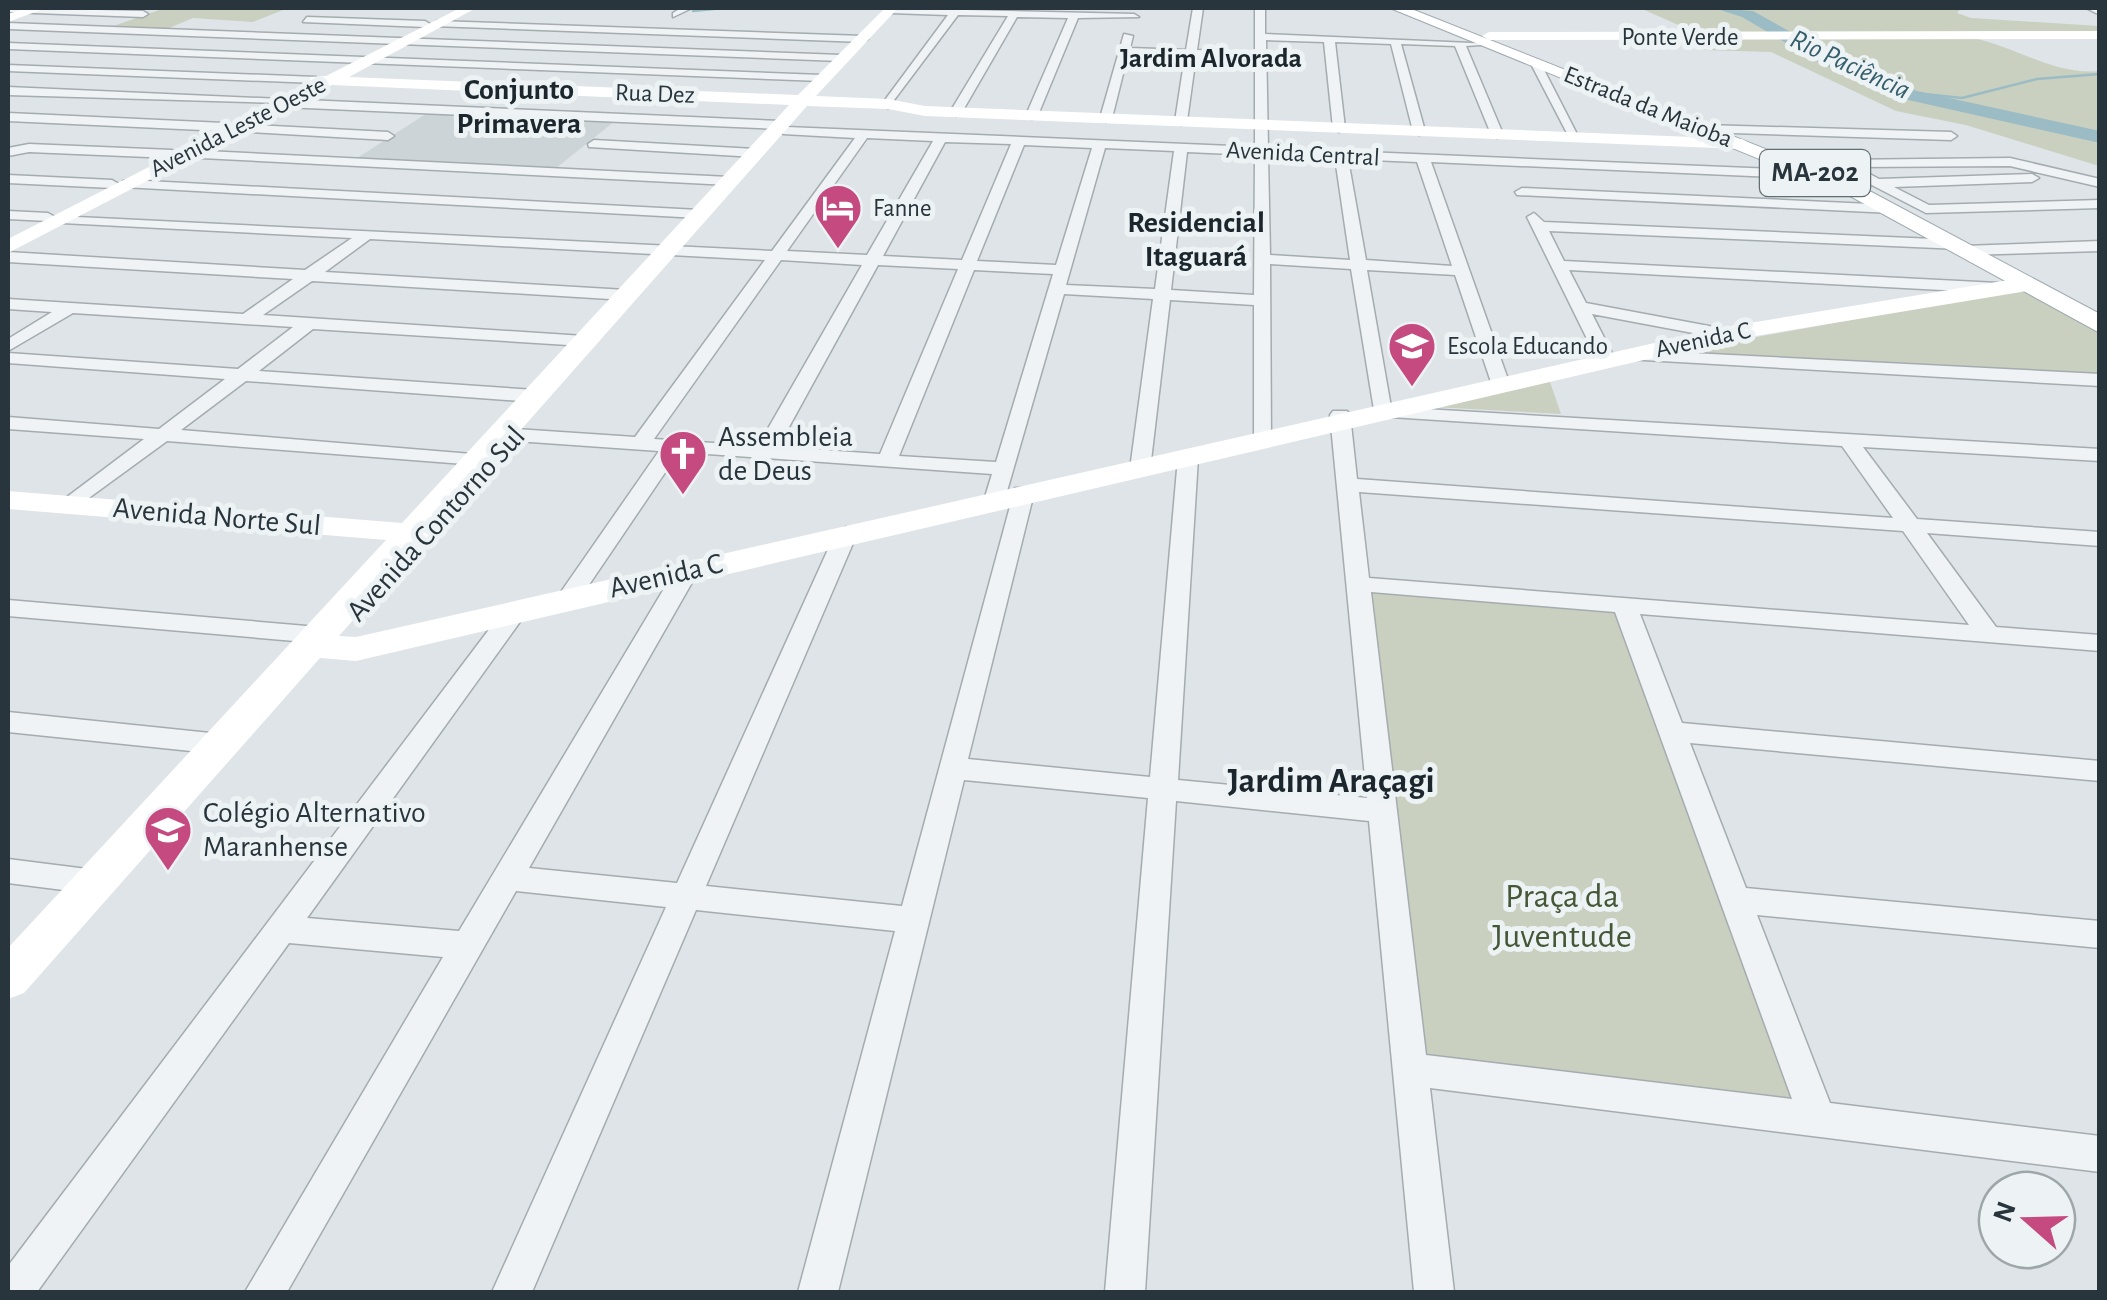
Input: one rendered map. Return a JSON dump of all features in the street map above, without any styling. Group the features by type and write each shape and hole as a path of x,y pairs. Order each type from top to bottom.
{"main road":[{"path":"8,18 36,8"},
{"name":"Avenida Leste Oeste","path":"8,247 55,218 457,8"},
{"name":"Avenida Leste Oeste","path":"435,18 474,8"},
{"name":"Estrada da Maioba","path":"1397,8 1742,144 1826,171 2100,325"},
{"name":"Avenida Contorno Sul","path":"8,979 220,744 516,434 867,28 891,9"},
{"path":"2075,18 2100,24"},
{"name":"Avenida Contorno Sul","path":"813,93 864,46 867,28"},
{"name":"Ponte Verde","path":"1486,42 1536,36 2100,36"},
{"name":"Rua Dez","path":"322,80 568,90 813,93"},
{"name":"Avenida Central","path":"813,93 956,112 1742,144"},
{"name":"Avenida Contorno Sul","path":"414,538 477,459 626,294 674,250 729,181 784,128"},
{"name":"Avenida Leste Oeste","path":"8,238 55,218"},
{"name":"Avenida C","path":"1140,465 1726,334 2026,284"},
{"name":"Avenida C","path":"318,643 356,649 846,534 1007,487 1188,458 1264,436"},
{"name":"Avenida Norte Sul","path":"8,500 414,538"},
{"name":"Avenida Norte Sul","path":"8,510 414,538"},
{"name":"Avenida Contorno Sul","path":"8,1009 318,643"}],"street":[{"path":"1181,121 1198,8"},
{"path":"2091,8 2100,12"},
{"path":"8,9 143,14"},
{"path":"891,9 1074,16 1135,12 1106,118"},
{"path":"658,15 691,12"},
{"path":"888,104 955,12"},
{"path":"956,112 1014,14"},
{"path":"1032,115 1074,16"},
{"path":"307,20 435,18 732,34 867,28"},
{"path":"732,34 752,18"},
{"path":"1261,21 1279,20"},
{"path":"1261,21 1329,39 1486,42"},
{"path":"1261,21 1264,436"},
{"path":"1406,25 1486,42 1575,137"},
{"path":"8,26 841,58"},
{"path":"668,52 692,33"},
{"path":"1329,39 1340,128"},
{"path":"1396,41 1419,131"},
{"path":"1486,42 1502,134 1522,192 1580,306 1620,358 2100,380"},
{"path":"8,46 600,69 813,93"},
{"path":"614,70 640,50"},
{"path":"1124,51 1261,55"},
{"name":"Rua Dez","path":"8,68 322,80"},
{"path":"536,114 600,69"},
{"path":"46,119 151,73"},
{"name":"Avenida Central","path":"8,91 1513,163 1826,171 1988,161 2071,176"},
{"path":"345,162 430,110"},
{"path":"8,117 388,136"},
{"path":"559,173 626,118"},
{"path":"1705,129 1951,136"},
{"path":"641,444 864,134"},
{"path":"765,452 941,138"},
{"path":"886,461 1018,141"},
{"path":"594,144 755,153"},
{"path":"818,1292 952,768 1007,487 1062,270 1099,145"},
{"path":"8,152 28,148 179,154 729,181"},
{"path":"1140,465 1181,148"},
{"path":"1341,155 1382,412 2100,454"},
{"path":"1423,159 1501,385"},
{"path":"246,319 461,168"},
{"path":"1826,171 1878,184 1926,210 2100,204"},
{"path":"1878,184 2071,176 2100,183"},
{"path":"8,179 699,214"},
{"path":"1522,192 1892,209"},
{"path":"8,215 1062,270"},
{"path":"1539,226 1962,248 2100,246"},
{"path":"8,257 626,294"},
{"path":"1263,259 1461,271"},
{"path":"1559,265 1998,288"},
{"path":"1920,282 1960,295"},
{"path":"1057,289 1263,300"},
{"path":"8,304 584,342"},
{"path":"1580,306 1726,334"},
{"path":"8,346 70,308"},
{"path":"71,506 310,324"},
{"path":"8,358 534,396"},
{"path":"1341,418 1434,1292"},
{"path":"8,423 477,459"},
{"path":"516,434 886,461 1007,487"},
{"path":"1848,440 1988,634"},
{"path":"568,599 673,446"},
{"path":"1125,1292 1188,458"},
{"path":"1348,485 2100,539"},
{"path":"512,1292 846,534"},
{"path":"265,1292 686,572"},
{"path":"1358,584 2100,643"},
{"path":"1624,604 1818,1120"},
{"path":"8,608 318,643"},
{"path":"13,1292 515,612"},
{"path":"8,722 220,744"},
{"path":"1672,732 2100,771"},
{"path":"952,768 1383,811"},
{"path":"8,871 95,882"},
{"path":"506,878 913,920"},
{"path":"1736,900 2100,935"},
{"path":"281,929 468,946"},
{"path":"1410,1068 2100,1154"}],"shaded area":[{"path":"429,112 615,121 555,169 354,160"}],"green space":[{"path":"165,8 288,8 253,22 193,18 162,31 105,29"},
{"path":"1640,8 1961,8 1957,13 1971,18 2099,26 2099,31 1966,32 1967,37 2065,69 2099,71 2099,166 1966,125 1896,111 1771,52 1704,50 1696,45 1699,34"},
{"path":"2026,288 2099,332 2099,376 1669,353"},
{"path":"1549,379 1561,414 1433,407"},
{"name":"Praça da Juventude","path":"1358,584 1624,604 1818,1120 1410,1069"}],"waterway":[{"path":"693,11 724,8"},
{"name":"Rio Paciência","path":"1721,8 1747,14 1828,60 1911,95 2100,137"},
{"path":"1906,92 1962,98 2037,79 2100,74"}],"place":[{"name":"Fanne","path":"838,250"},
{"name":"Escola Educando","path":"1412,388"},
{"name":"Assembleia de Deus","path":"683,496"},
{"name":"Colégio Alternativo Maranhense","path":"168,872"}],"district":[{"name":"Jardim Alvorada","path":"1211,59"},
{"name":"Conjunto Primavera","path":"519,107"},
{"name":"Residencial Itaguará","path":"1196,240"},
{"name":"Jardim Araçagi","path":"1331,781"}]}
